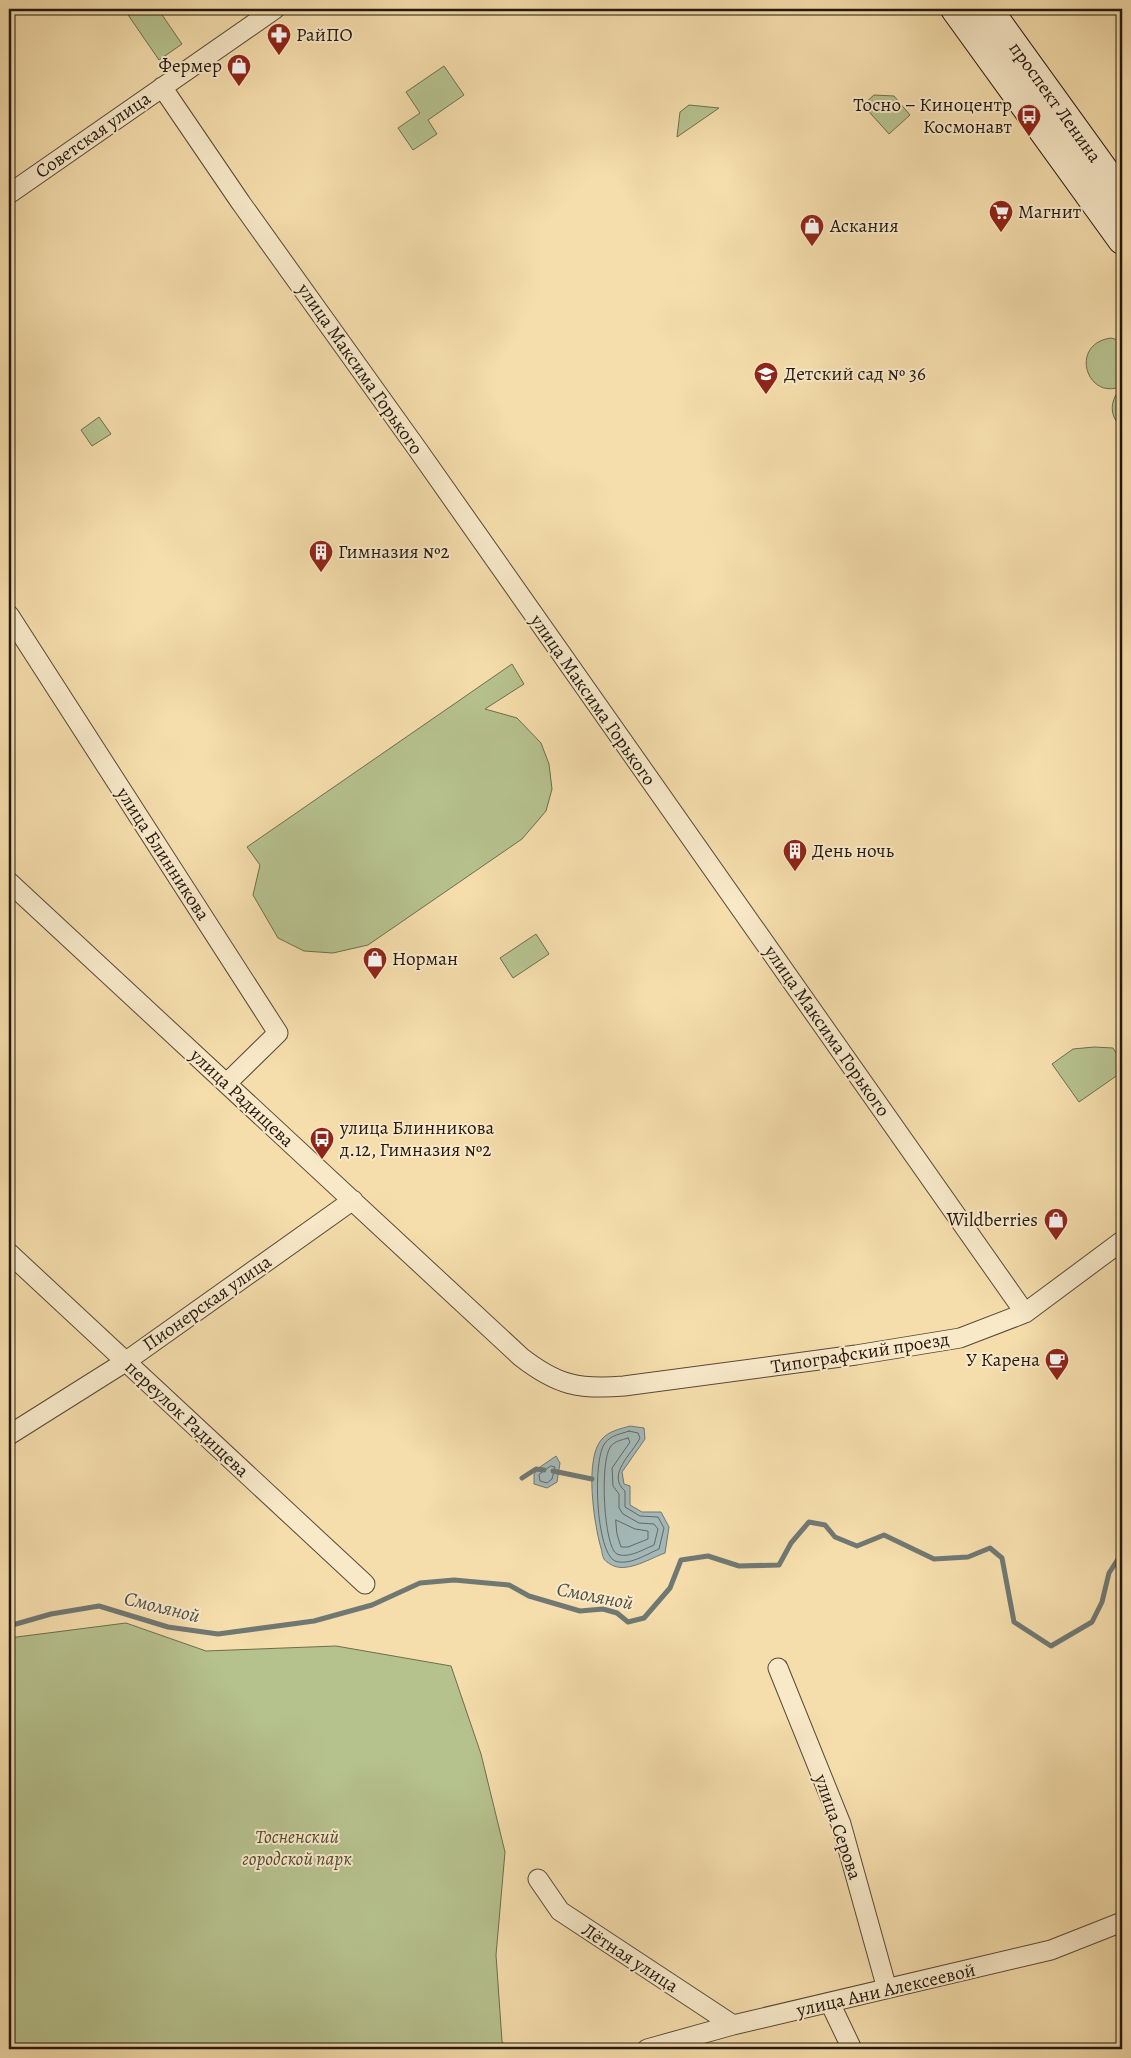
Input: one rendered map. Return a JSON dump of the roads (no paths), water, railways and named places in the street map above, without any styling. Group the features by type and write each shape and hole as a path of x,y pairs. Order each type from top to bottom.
{"main road":[{"name":"проспект Ленина","path":"955,9 1122,240"},
{"name":"проспект Ленина","path":"988,9 1122,195"}],"street":[{"name":"Советская улица","path":"9,194 275,9"},
{"name":"улица Максима Горького","path":"162,87 241,203 418,450 1025,1313"},
{"name":"улица Блинникова","path":"9,615 278,1033 227,1084"},
{"name":"улица Радищева","path":"9,882 521,1357 554,1380 570,1384"},
{"name":"Пионерская улица","path":"9,1435 125,1362 353,1200"},
{"name":"Типографский проезд","path":"570,1384 591,1387 624,1386 856,1356 960,1338 1025,1313 1122,1241"},
{"name":"переулок Радищева","path":"9,1253 365,1584"},
{"name":"улица Серова","path":"778,1668 841,1824 887,1989"},
{"name":"Лётная улица","path":"538,1879 560,1912 733,2025"},
{"name":"улица Ани Алексеевой","path":"647,2049 733,2025 1051,1950 1122,1922"},
{"path":"830,2003 852,2049"}],"water":[{"path":"630,1426 644,1428 645,1439 622,1472 624,1484 630,1486 630,1505 642,1512 661,1512 669,1527 665,1553 640,1564 620,1567 614,1566 605,1560 598,1537 593,1508 593,1461 597,1448 605,1436"},
{"path":"556,1456 560,1463 557,1482 547,1488 534,1484 534,1474 540,1467"}],"waterway":[{"path":"522,1478 536,1469 544,1470"},
{"path":"553,1471 592,1479"},
{"name":"Смоляной","path":"9,1626 51,1614 99,1606 168,1627 218,1634 314,1621 372,1605 420,1583 454,1580 509,1585 529,1596 580,1611 603,1609 617,1613 628,1622 644,1618 670,1588 681,1560 708,1556 739,1566 779,1565 791,1543 809,1522 825,1525 835,1537 857,1546 884,1535 934,1559 968,1557 990,1548 1002,1558 1014,1622 1051,1646 1092,1622 1102,1602 1109,1573 1122,1553"}],"place":[{"name":"РайПО","path":"279,56"},
{"name":"Фермер","path":"239,87"},
{"name":"Тосно – Киноцентр Космонавт","path":"1029,137"},
{"name":"Магнит","path":"1001,233"},
{"name":"Аскания","path":"812,247"},
{"name":"Детский сад № 36","path":"766,395"},
{"name":"Гимназия №2","path":"321,573"},
{"name":"День ночь","path":"795,872"},
{"name":"Норман","path":"375,980"},
{"name":"улица Блинникова д.12, Гимназия №2","path":"322,1160"},
{"name":"Wildberries","path":"1056,1241"},
{"name":"У Карена","path":"1057,1381"}],"park label":[{"name":"Тосненский городской парк","path":"297,1848"}]}
